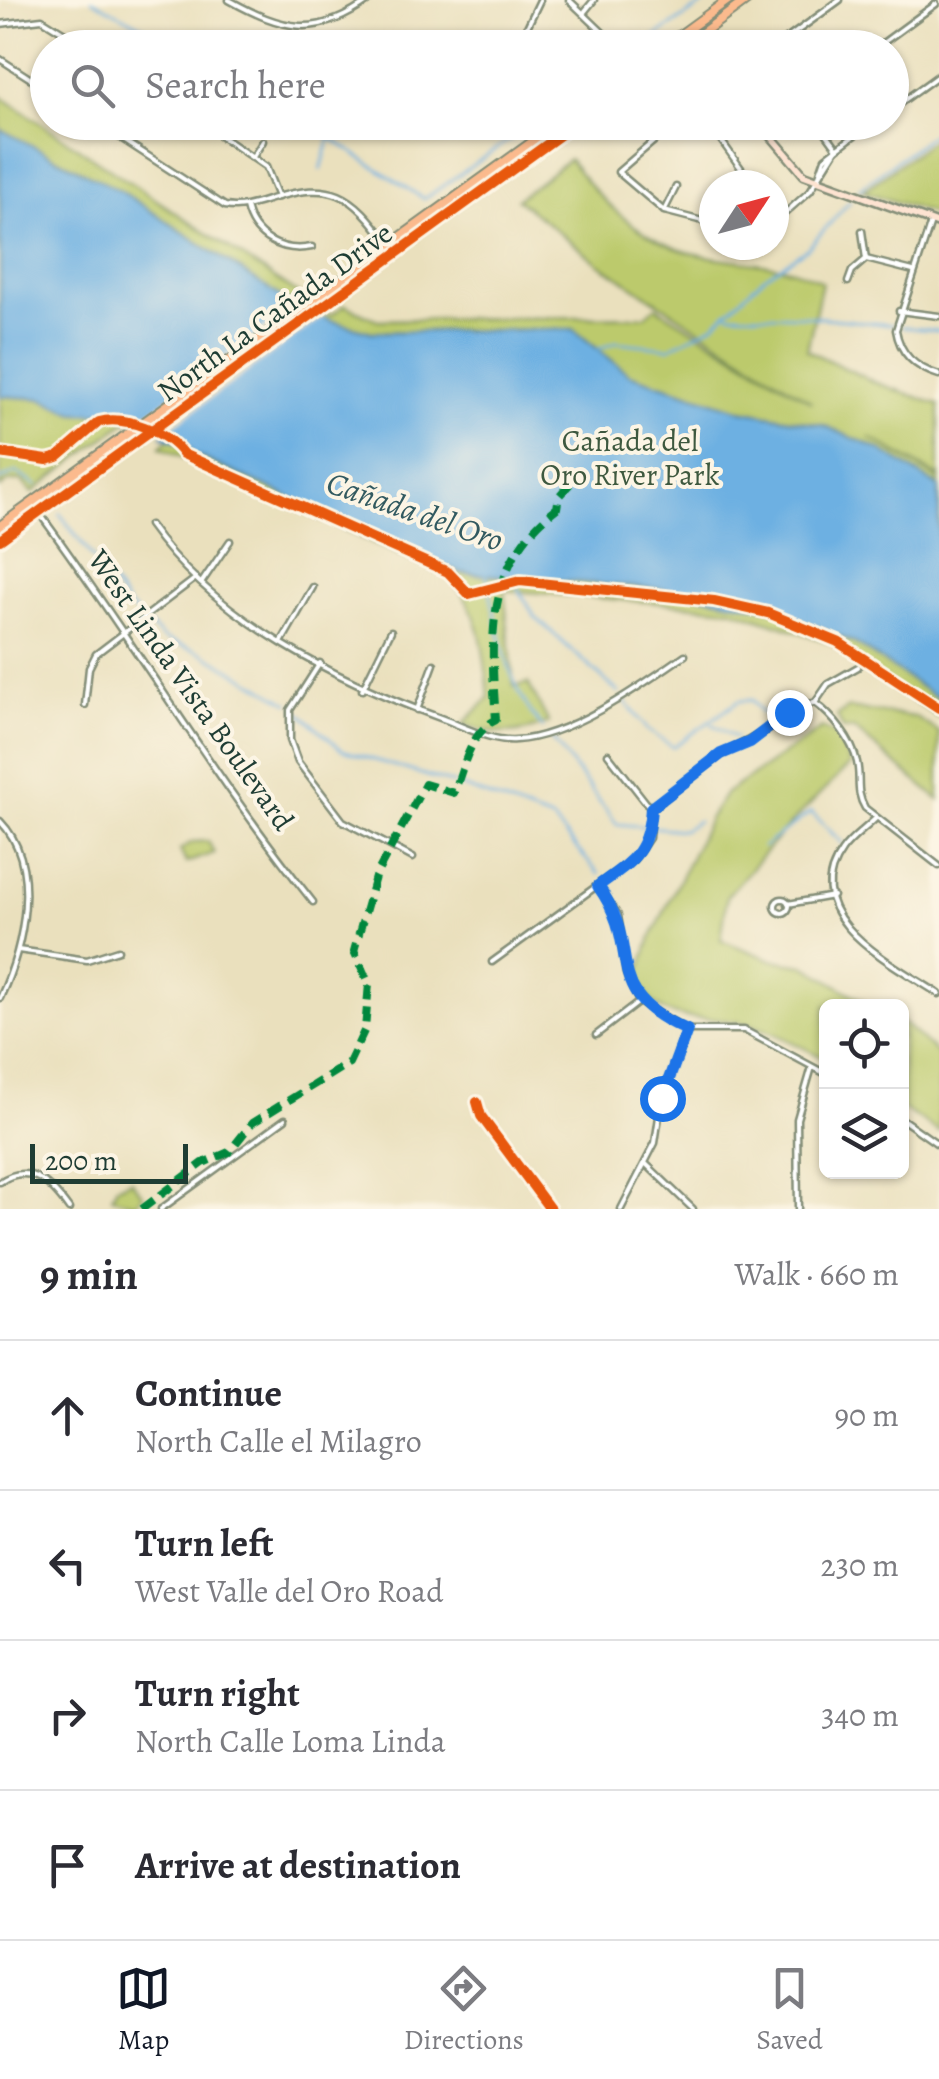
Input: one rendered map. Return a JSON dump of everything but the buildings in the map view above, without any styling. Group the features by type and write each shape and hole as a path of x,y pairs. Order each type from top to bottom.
{"main road":[{"path":"687,30 728,0"},
{"path":"710,30 747,0"},
{"name":"North La Cañada Drive","path":"0,526 535,140"},
{"name":"North La Cañada Drive","path":"0,540 553,140"}],"street":[{"path":"229,0 265,20 303,28 341,18 370,0"},
{"path":"526,30 540,0"},
{"path":"569,0 602,30"},
{"path":"584,12 594,0"},
{"path":"799,30 840,0"},
{"path":"901,30 936,4"},
{"path":"18,7 20,18"},
{"path":"0,24 20,18 50,22 62,30"},
{"path":"0,58 30,78"},
{"path":"909,96 939,74"},
{"path":"123,140 217,203 246,207 318,189 354,202 396,255"},
{"path":"227,140 268,172 278,197"},
{"path":"655,140 618,172 664,211 699,220"},
{"path":"721,140 742,170"},
{"path":"772,140 792,165 817,181 935,223 912,271 899,311 897,336 903,350 920,368 939,375"},
{"path":"831,140 837,148"},
{"path":"789,208 817,181 837,148 848,140"},
{"path":"252,157 263,141"},
{"path":"318,189 319,178"},
{"path":"664,211 676,187"},
{"path":"246,207 257,230 280,247 312,247"},
{"path":"862,231 866,259"},
{"path":"919,254 926,256"},
{"path":"866,259 912,271"},
{"path":"848,282 852,270 866,259"},
{"path":"899,311 939,316"},
{"name":"West Linda Vista Boulevard","path":"32,503 126,631 165,698 314,902"},
{"path":"149,525 174,560 249,621 362,690 486,735 516,740 552,730 608,704 685,655"},
{"path":"85,705 92,660 145,616 199,580 230,542"},
{"path":"282,641 313,587"},
{"path":"362,690 391,631"},
{"path":"320,663 290,710 290,740 298,762 343,821 413,858"},
{"path":"417,710 434,664"},
{"path":"651,808 721,754 775,726 796,705 815,703 828,684 858,667"},
{"path":"815,703 852,747 858,763 858,795 876,818 939,866"},
{"path":"492,962 634,859 649,838 651,808 608,754"},
{"path":"876,818 841,852 833,872 833,896 844,927 939,994"},
{"path":"0,821 22,857 25,889 18,950 0,998"},
{"path":"598,886 618,915 626,973 639,1002 687,1030 744,1030 819,1070"},
{"path":"788,904 833,896"},
{"path":"18,950 87,960 118,950"},
{"path":"596,1035 639,1002"},
{"path":"622,1209 655,1143 662,1098 687,1030"},
{"path":"798,1209 797,1119 812,1067"},
{"path":"477,1102 481,1116 550,1209"},
{"path":"162,1209 284,1119"},
{"path":"909,1125 939,1145"},
{"path":"646,1164 694,1209"},
{"path":"0,1182 26,1174 43,1179 69,1209"}],"green space":[{"name":"Cañada del Oro River Park","path":"0,96 30,116 30,140 66,140 300,295 296,299 331,315 345,305 377,320 645,316 656,307 812,402 599,264 517,199 569,159 615,210 657,240 699,255 699,260 786,268 822,282 807,350 874,382 939,405 939,477 869,437 939,480 939,718 829,642 732,609 504,590 514,687 528,683 549,723 516,732 485,731 463,724 489,698 476,620 450,577 160,447 169,439 129,419 32,493 22,481 9,481 0,488"},
{"path":"939,135 939,216 863,191"},
{"path":"848,708 915,717 939,732 939,800 854,729 843,729 837,716"},
{"path":"822,728 840,737 850,765 789,825 727,896 721,940 772,960 804,965 860,999 819,999 819,1056 756,1027 666,1012 646,995 637,980 650,941 710,817 726,793"},
{"path":"208,841 214,853 186,863 180,850 192,842"},
{"path":"909,1028 939,1055 939,1132 909,1113"},
{"path":"131,1180 143,1195 135,1204 112,1197 116,1187"}],"water":[{"name":"Cañada del Oro River Park","path":"0,129 121,191 284,299 330,320 371,332 573,329 629,374 741,410 823,425 879,449 939,487 939,699 855,643 778,610 663,589 460,573 190,453 191,449 115,414 74,413 43,399 0,396"}],"pier":[{"path":"302,301 328,313 158,437 132,425"}],"waterway":[{"path":"92,0 150,30"},
{"path":"665,30 704,4"},
{"path":"859,189 939,129"},
{"path":"321,170 329,140"},
{"path":"334,140 424,199 509,140"},
{"path":"599,349 616,342 669,348 712,326 764,277 808,248 850,201"},
{"path":"729,314 805,316 892,325"},
{"path":"902,327 939,331"},
{"path":"0,480 16,472 36,485"},
{"path":"60,514 129,606 164,639 200,652 289,703"},
{"name":"Cañada del Oro","path":"486,572 512,674 530,712 543,728"},
{"path":"510,574 535,617 619,693"},
{"path":"624,700 649,731 673,747 739,701 752,700 761,712 775,717"},
{"path":"296,709 342,750 454,784"},
{"path":"712,724 736,738"},
{"path":"549,735 617,824 683,830 698,821"},
{"path":"460,786 552,820 599,874"},
{"path":"763,847 811,812 842,843"}],"marked path":[{"path":"142,1209 203,1163 229,1152 252,1123 349,1063 365,1029 369,984 354,951 375,877 425,784 454,793 474,741 496,720 494,631 504,577 533,529 557,508 559,496 577,476"}],"cycle path":[{"path":"0,540 553,140"},
{"path":"0,453 47,460 58,457 99,422 133,423 156,432 183,454 448,572 469,594 520,581 714,601 768,613 838,642 939,708"},
{"path":"477,1102 481,1116 550,1209"}],"route":[{"path":"662,1098 687,1030 639,1002 626,973 618,915 598,886 634,859 649,838 651,808 721,754 750,742 789,712"}]}
